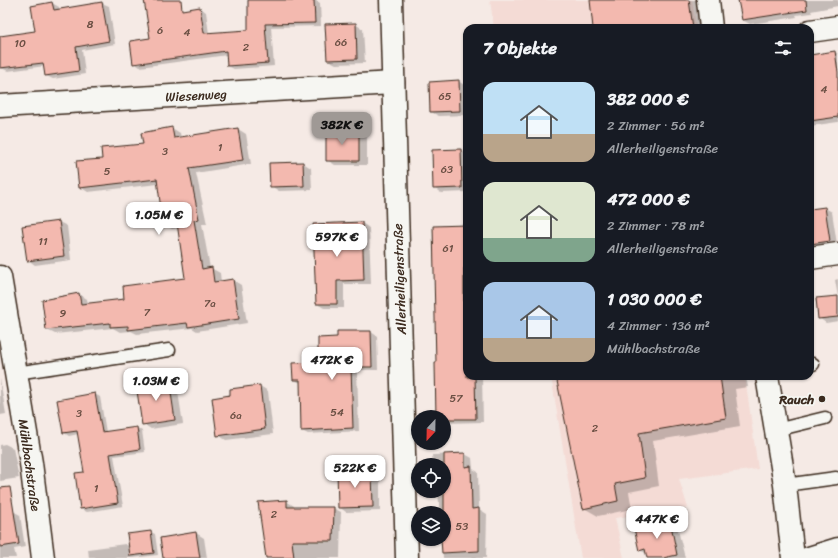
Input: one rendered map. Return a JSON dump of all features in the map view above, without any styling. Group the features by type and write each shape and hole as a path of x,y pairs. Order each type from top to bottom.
{"street":[{"name":"Allerheiligenstraße","path":"391,0 407,558"},
{"path":"708,0 711,24"},
{"path":"814,30 838,27"},
{"name":"Wiesenweg","path":"0,106 393,83"},
{"path":"814,257 838,254"},
{"name":"Mühlbachstraße","path":"0,277 31,464 43,558"},
{"path":"768,380 785,486 793,558"},
{"path":"809,558 838,549"}],"lane":[{"path":"16,372 169,350"},
{"path":"776,430 825,418"},
{"path":"785,486 836,478"}],"shaded area":[{"path":"490,0 692,0 695,24 493,24"},
{"path":"552,380 746,380 758,469 679,479 688,508 615,518 624,558 581,558"}],"building":[{"path":"144,0 181,0 182,10 200,7 204,33 248,30 248,0 314,0 315,23 265,24 268,63 227,66 226,51 133,64 130,41 150,38"},
{"path":"590,0 689,0 692,24 593,24"},
{"path":"738,0 806,0 807,10 742,20"},
{"path":"52,2 54,10 102,2 109,41 76,47 79,71 45,76 43,63 0,68 0,36 35,31 31,6"},
{"path":"356,23 357,59 327,60 325,24"},
{"path":"835,51 838,72 838,117 814,120 814,54"},
{"path":"459,80 460,111 430,112 429,82"},
{"path":"172,127 174,138 238,128 243,160 189,168 199,219 194,220 202,269 212,267 214,282 233,279 239,319 188,327 187,323 128,330 128,326 110,327 110,323 46,330 42,300 79,293 81,304 124,299 123,286 185,278 177,223 163,225 157,179 79,188 76,161 102,159 101,148 143,144 141,133"},
{"path":"326,131 359,131 359,161 326,161"},
{"path":"461,149 462,188 433,189 432,150"},
{"path":"303,162 304,186 270,187 269,163"},
{"path":"825,207 830,241 814,243 814,208"},
{"path":"59,221 64,256 27,261 22,226"},
{"path":"362,222 364,280 337,281 337,304 316,304 313,224"},
{"path":"463,225 463,380 475,380 476,419 451,419 451,410 436,410 433,226"},
{"path":"838,296 838,317 818,319 816,298"},
{"path":"337,331 371,331 372,367 351,367 353,428 301,431 300,380 293,380 292,363 318,362 318,338 337,337"},
{"path":"169,379 175,420 142,425 136,384"},
{"path":"557,380 721,380 726,418 639,433 645,478 615,484 618,501 583,509"},
{"path":"260,385 265,429 217,436 212,398 230,395 230,389"},
{"path":"95,393 102,432 137,427 140,449 110,454 118,503 80,509 75,473 84,472 77,431 63,433 57,400"},
{"path":"465,453 465,467 471,466 472,509 479,508 479,551 442,553 442,546 451,546 451,506 444,506 444,498 451,498 451,458 444,458 444,454"},
{"path":"372,470 373,507 338,508 337,471"},
{"path":"10,487 19,544 0,547 0,488"},
{"path":"287,500 287,507 334,507 333,541 292,541 294,558 266,558 258,502"},
{"path":"670,520 677,555 663,558 647,558 645,549 639,551 634,528"},
{"path":"151,531 154,553 130,556 127,534"},
{"path":"196,532 200,558 163,558 160,538"}],"place":[{"name":"Rauch","path":"822,399"}]}
